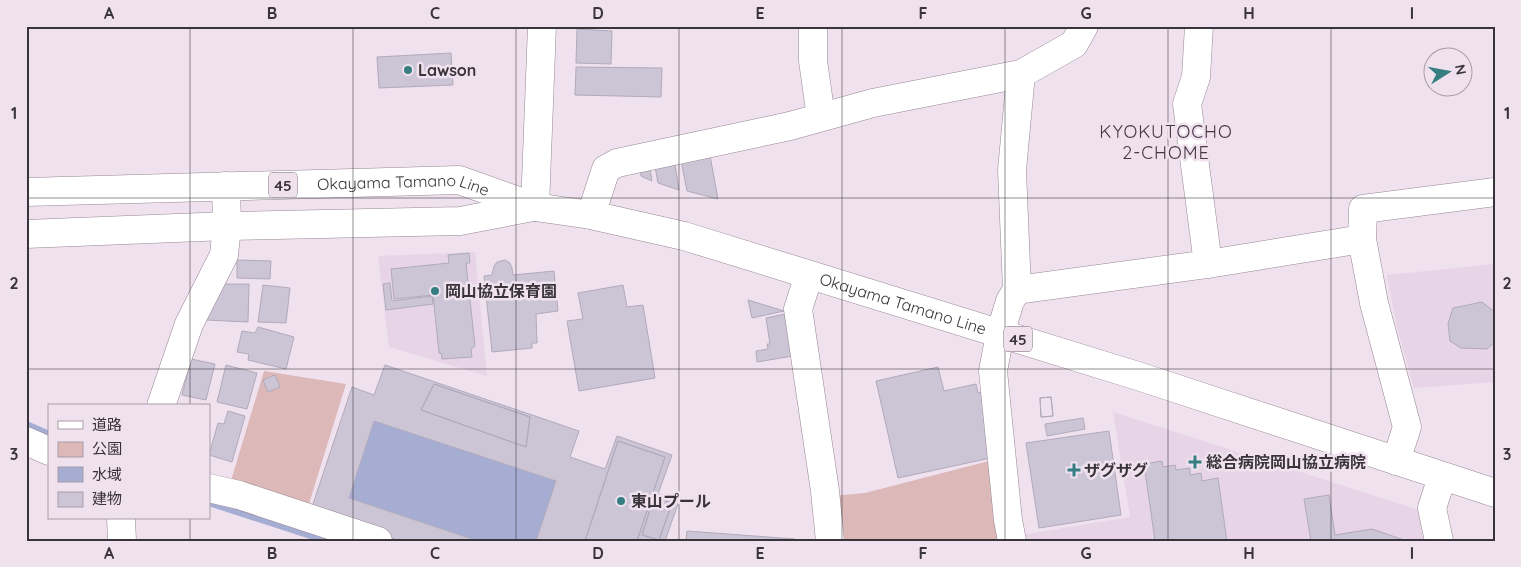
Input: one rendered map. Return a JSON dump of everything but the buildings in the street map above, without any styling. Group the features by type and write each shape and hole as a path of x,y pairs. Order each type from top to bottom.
{"street":[{"path":"535,207 542,26"},
{"path":"813,26 813,61 821,117"},
{"path":"591,215 606,169 617,163 821,117 873,103 1021,74 1074,44 1084,26"},
{"path":"1200,26 1196,77 1187,104 1208,264"},
{"path":"1012,541 1008,520 993,371 1000,334 1010,301 1017,290 1012,170 1021,74"},
{"name":"Okayama Tamano Line","path":"26,192 459,180 535,207 591,215 684,236 1141,377 1495,493"},
{"path":"162,404 190,324 224,255 227,226 226,186"},
{"path":"1396,461 1407,427 1374,303 1362,239 1363,209 1495,192"},
{"name":"Okayama Tamano Line","path":"26,234 227,226 460,221 535,207"},
{"path":"1017,290 1208,264 1362,239"},
{"path":"809,274 798,309 825,492 830,541"},
{"path":"26,441 48,451"},
{"path":"1439,541 1432,508 1442,476"},
{"path":"210,488 239,495 378,541"},
{"path":"121,520 122,541"}],"shaded area":[{"path":"475,252 487,376 389,347 378,256"},
{"path":"1495,264 1495,382 1414,388 1397,328 1387,275"},
{"name":"総合病院岡山協立病院","path":"1113,412 1425,512 1431,541 1023,541 1021,535 1130,517"}],"green space":[{"path":"264,371 346,384 308,507 230,484"},
{"path":"989,461 1004,541 838,541 832,496 865,493"}],"water":[{"path":"374,421 556,481 536,541 478,541 349,498"}],"waterway":[{"path":"26,425 48,435"},
{"path":"210,502 329,541"}],"place":[{"name":"Lawson","path":"408,70"},
{"name":"岡山協立保育園","path":"435,291"},
{"name":"総合病院岡山協立病院","path":"1195,462"},
{"name":"ザグザグ","path":"1074,470"},
{"name":"東山プール","path":"621,501"}],"district":[{"name":"KYOKUTOCHO 2-CHOME","path":"1166,141"}]}
